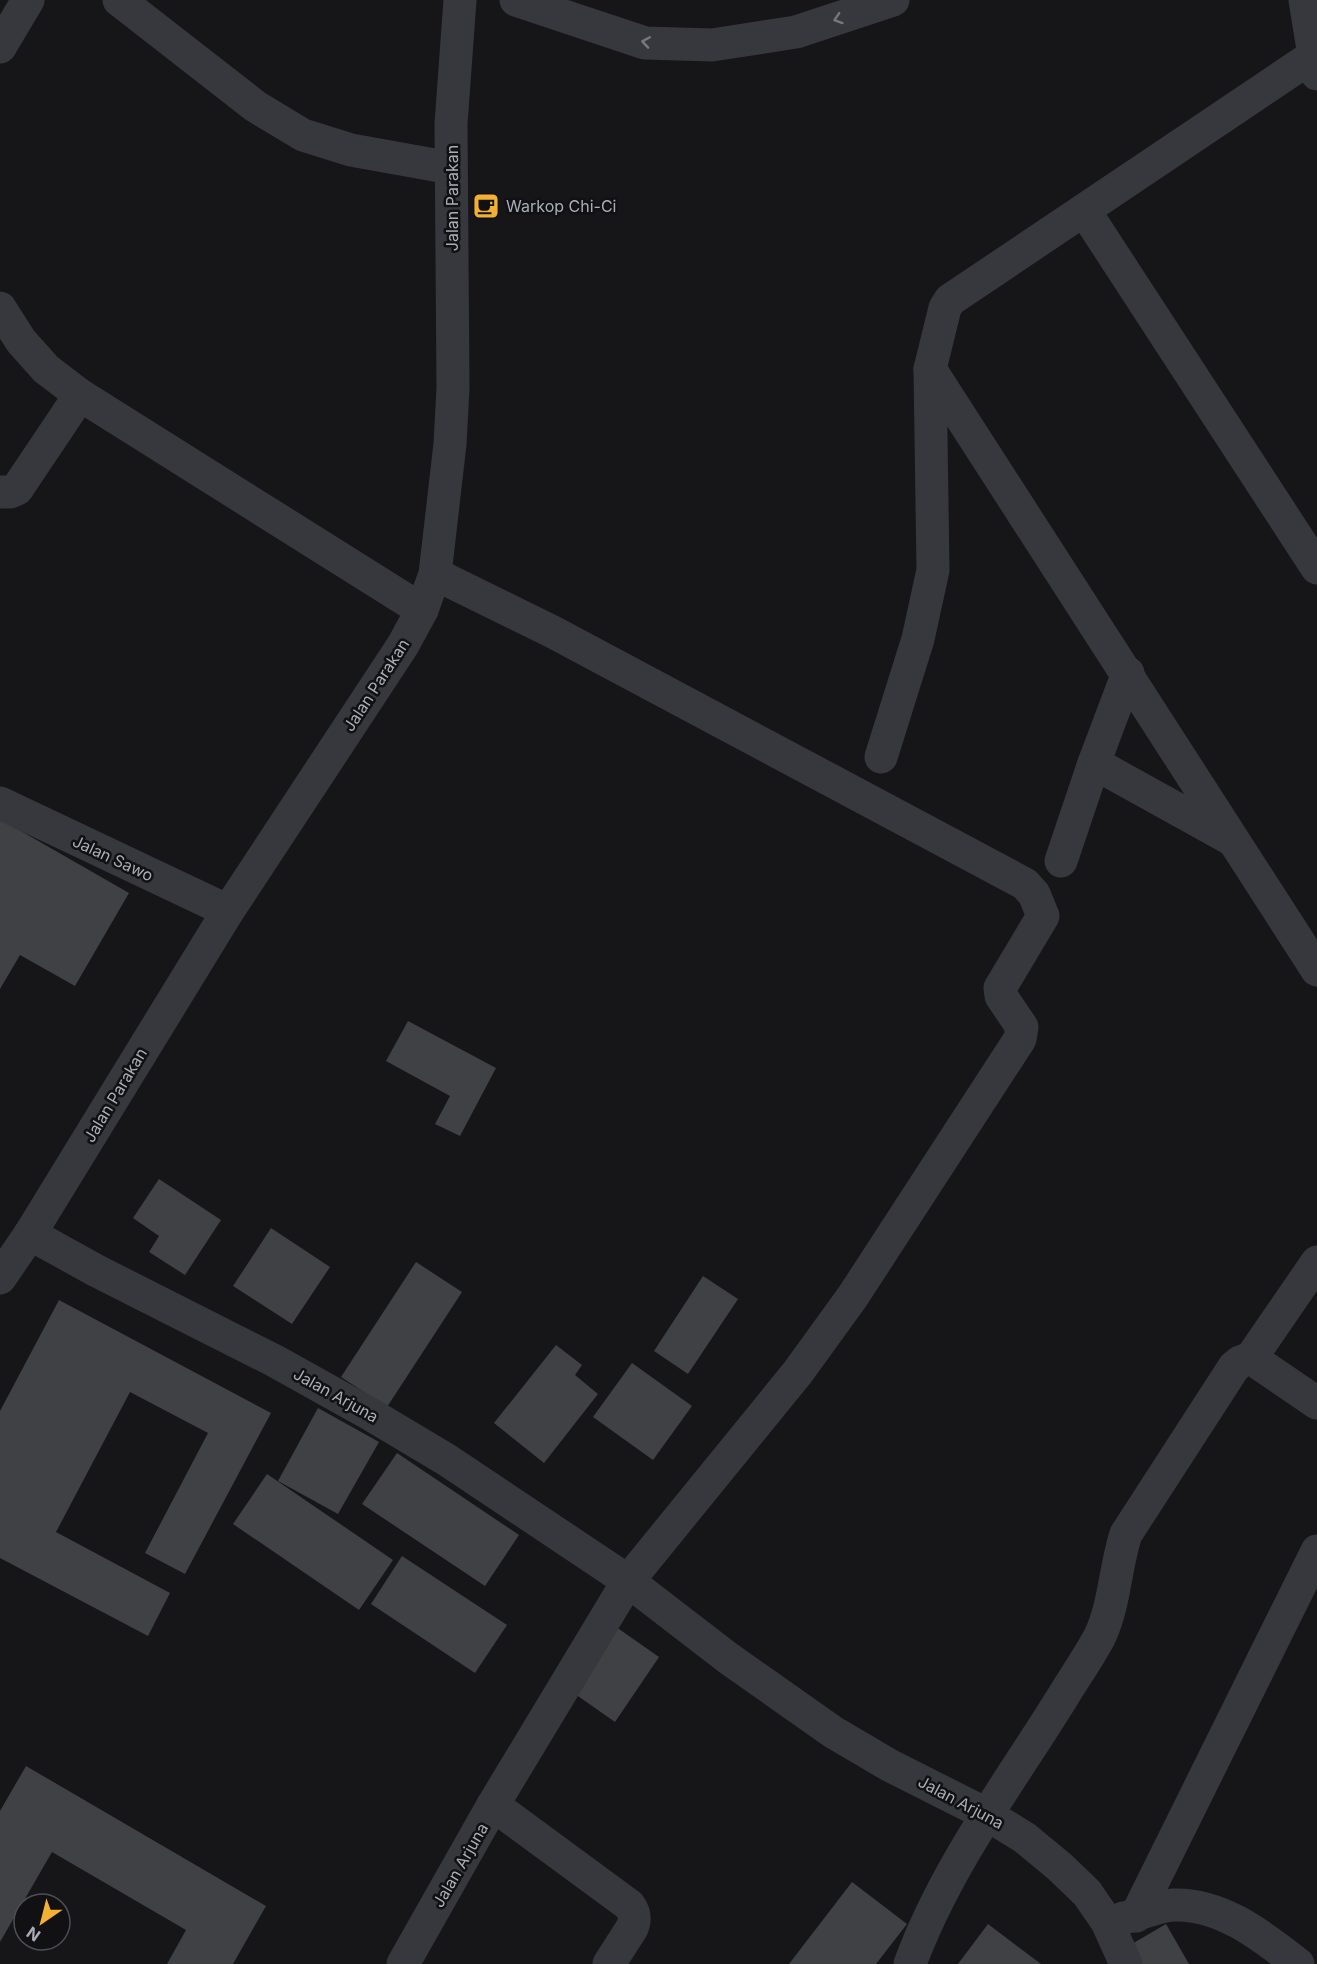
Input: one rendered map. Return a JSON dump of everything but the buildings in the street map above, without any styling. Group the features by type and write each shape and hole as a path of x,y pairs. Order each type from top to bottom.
{"street":[{"path":"0,47 28,0"},
{"path":"119,0 255,106 303,135 351,150 451,168"},
{"name":"Jalan Parakan","path":"0,1278 30,1234 228,911 403,645 422,610 435,574 450,444 453,388 451,124 460,0"},
{"path":"516,0 645,43 712,45 796,32 893,0"},
{"path":"881,757 918,639 933,570 930,369 942,317 950,300 1084,210 1315,65 1305,0"},
{"path":"1084,210 1317,568"},
{"path":"0,308 21,342 46,369 80,395 422,610"},
{"path":"930,369 1128,673 1317,970"},
{"path":"0,492 17,489 80,395"},
{"path":"435,574 553,632 1026,884 1035,894 1043,916 1000,988 1001,996 1022,1027 1020,1039 846,1305 798,1372 628,1581"},
{"path":"1061,861 1094,763 1128,673"},
{"path":"1094,763 1236,842"},
{"name":"Jalan Sawo","path":"0,803 228,911"},
{"name":"Jalan Arjuna","path":"30,1234 95,1270 275,1361 447,1460 628,1581 728,1658 833,1732 890,1765 986,1814 1025,1838 1087,1893 1122,1919 1126,1964"},
{"path":"910,1964 919,1939 942,1893 986,1814 1042,1730 1100,1636 1111,1603 1117,1565 1126,1534 1234,1367 1251,1358 1317,1262"},
{"path":"1251,1358 1317,1403"},
{"path":"1122,1919 1317,1551"},
{"name":"Jalan Arjuna","path":"403,1964 493,1806 628,1581"},
{"path":"493,1806 629,1905 633,1911 632,1928 609,1964"},
{"path":"1122,1919 1171,1905 1199,1906 1230,1917 1298,1964"}],"place":[{"name":"Warkop Chi-Ci","path":"486,206"}]}
